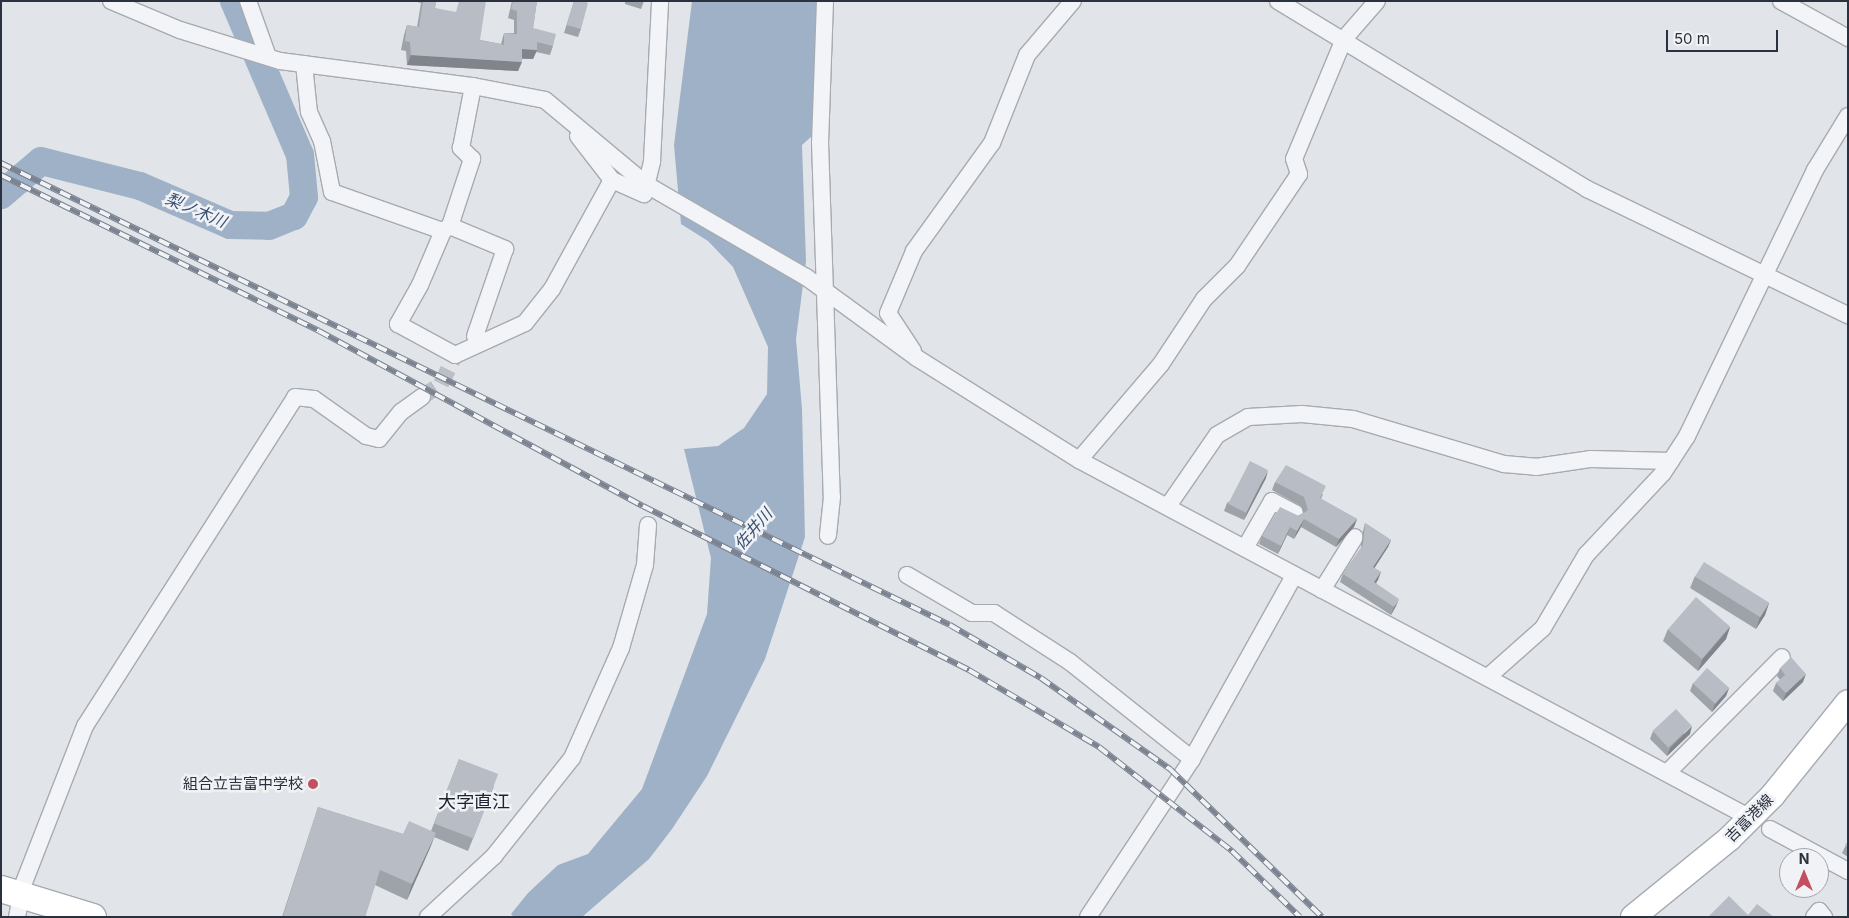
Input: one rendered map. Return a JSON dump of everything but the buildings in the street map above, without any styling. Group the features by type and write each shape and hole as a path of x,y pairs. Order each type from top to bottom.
{"main road":[{"name":"吉富港線","path":"1633,917 1729,839 1772,796 1848,702"},
{"path":"14,900 93,917"}],"street":[{"path":"111,1 180,30 268,57 304,64 473,86 545,100 583,128 647,186 818,287 917,358 1079,460 1168,506 1294,576 1489,676 1741,813"},
{"path":"248,1 268,57"},
{"path":"583,128 578,135 612,180 644,194 647,186 660,1"},
{"path":"825,1 820,142 818,287 832,497 828,536"},
{"path":"917,358 888,312 914,251 992,143 1027,56 1073,1"},
{"path":"1278,1 1344,39 1587,189 1848,315"},
{"path":"1079,460 1161,364 1204,299 1237,266 1299,174 1294,159 1344,39 1377,1"},
{"path":"1781,1 1848,38"},
{"path":"304,64 308,112 322,141 332,192 506,250 475,336"},
{"path":"473,86 461,148 472,159 446,229 420,285 398,324 456,355 526,323 552,289 612,180"},
{"path":"1489,676 1543,628 1586,555 1671,461 1687,436 1815,170 1848,116"},
{"path":"14,900 85,726 295,397 314,399 366,436 379,439 402,412 422,397"},
{"path":"1168,506 1217,435 1248,417 1302,414 1353,419 1504,464 1536,467 1591,459 1671,461"},
{"path":"1245,548 1272,501 1296,514"},
{"path":"428,917 494,856 572,758 621,648 645,565 648,526"},
{"path":"1322,590 1355,537"},
{"path":"907,575 972,613 994,613 1070,662 1192,759"},
{"path":"1088,917 1192,759 1294,576"},
{"path":"1667,772 1782,657"},
{"path":"1770,829 1848,870"},
{"path":"1814,917 1819,911 1824,917"}],"water":[{"name":"佐井川","path":"692,1 818,1 812,136 802,145 806,261 796,339 802,409 805,537 765,659 707,776 672,829 649,859 582,917 514,917 511,914 528,893 558,865 588,854 642,789 707,614 711,558 684,449 718,446 744,428 767,394 768,347 733,267 708,241 681,224 674,145"}],"waterway":[{"name":"梨ノ木川","path":"1,195 41,161 140,186 230,225 269,226 294,216 304,197 300,155 234,1"}],"tunnel":[{"path":"422,397 441,384 455,355"}],"railway":[{"path":"1,163 950,625 1041,678 1170,769 1322,917"},
{"path":"1,175 319,331 643,506 969,670 1099,747 1232,851 1300,917"}],"place":[{"name":"組合立吉富中学校","path":"313,784"}],"district":[{"name":"大字直江","path":"474,802"}]}
